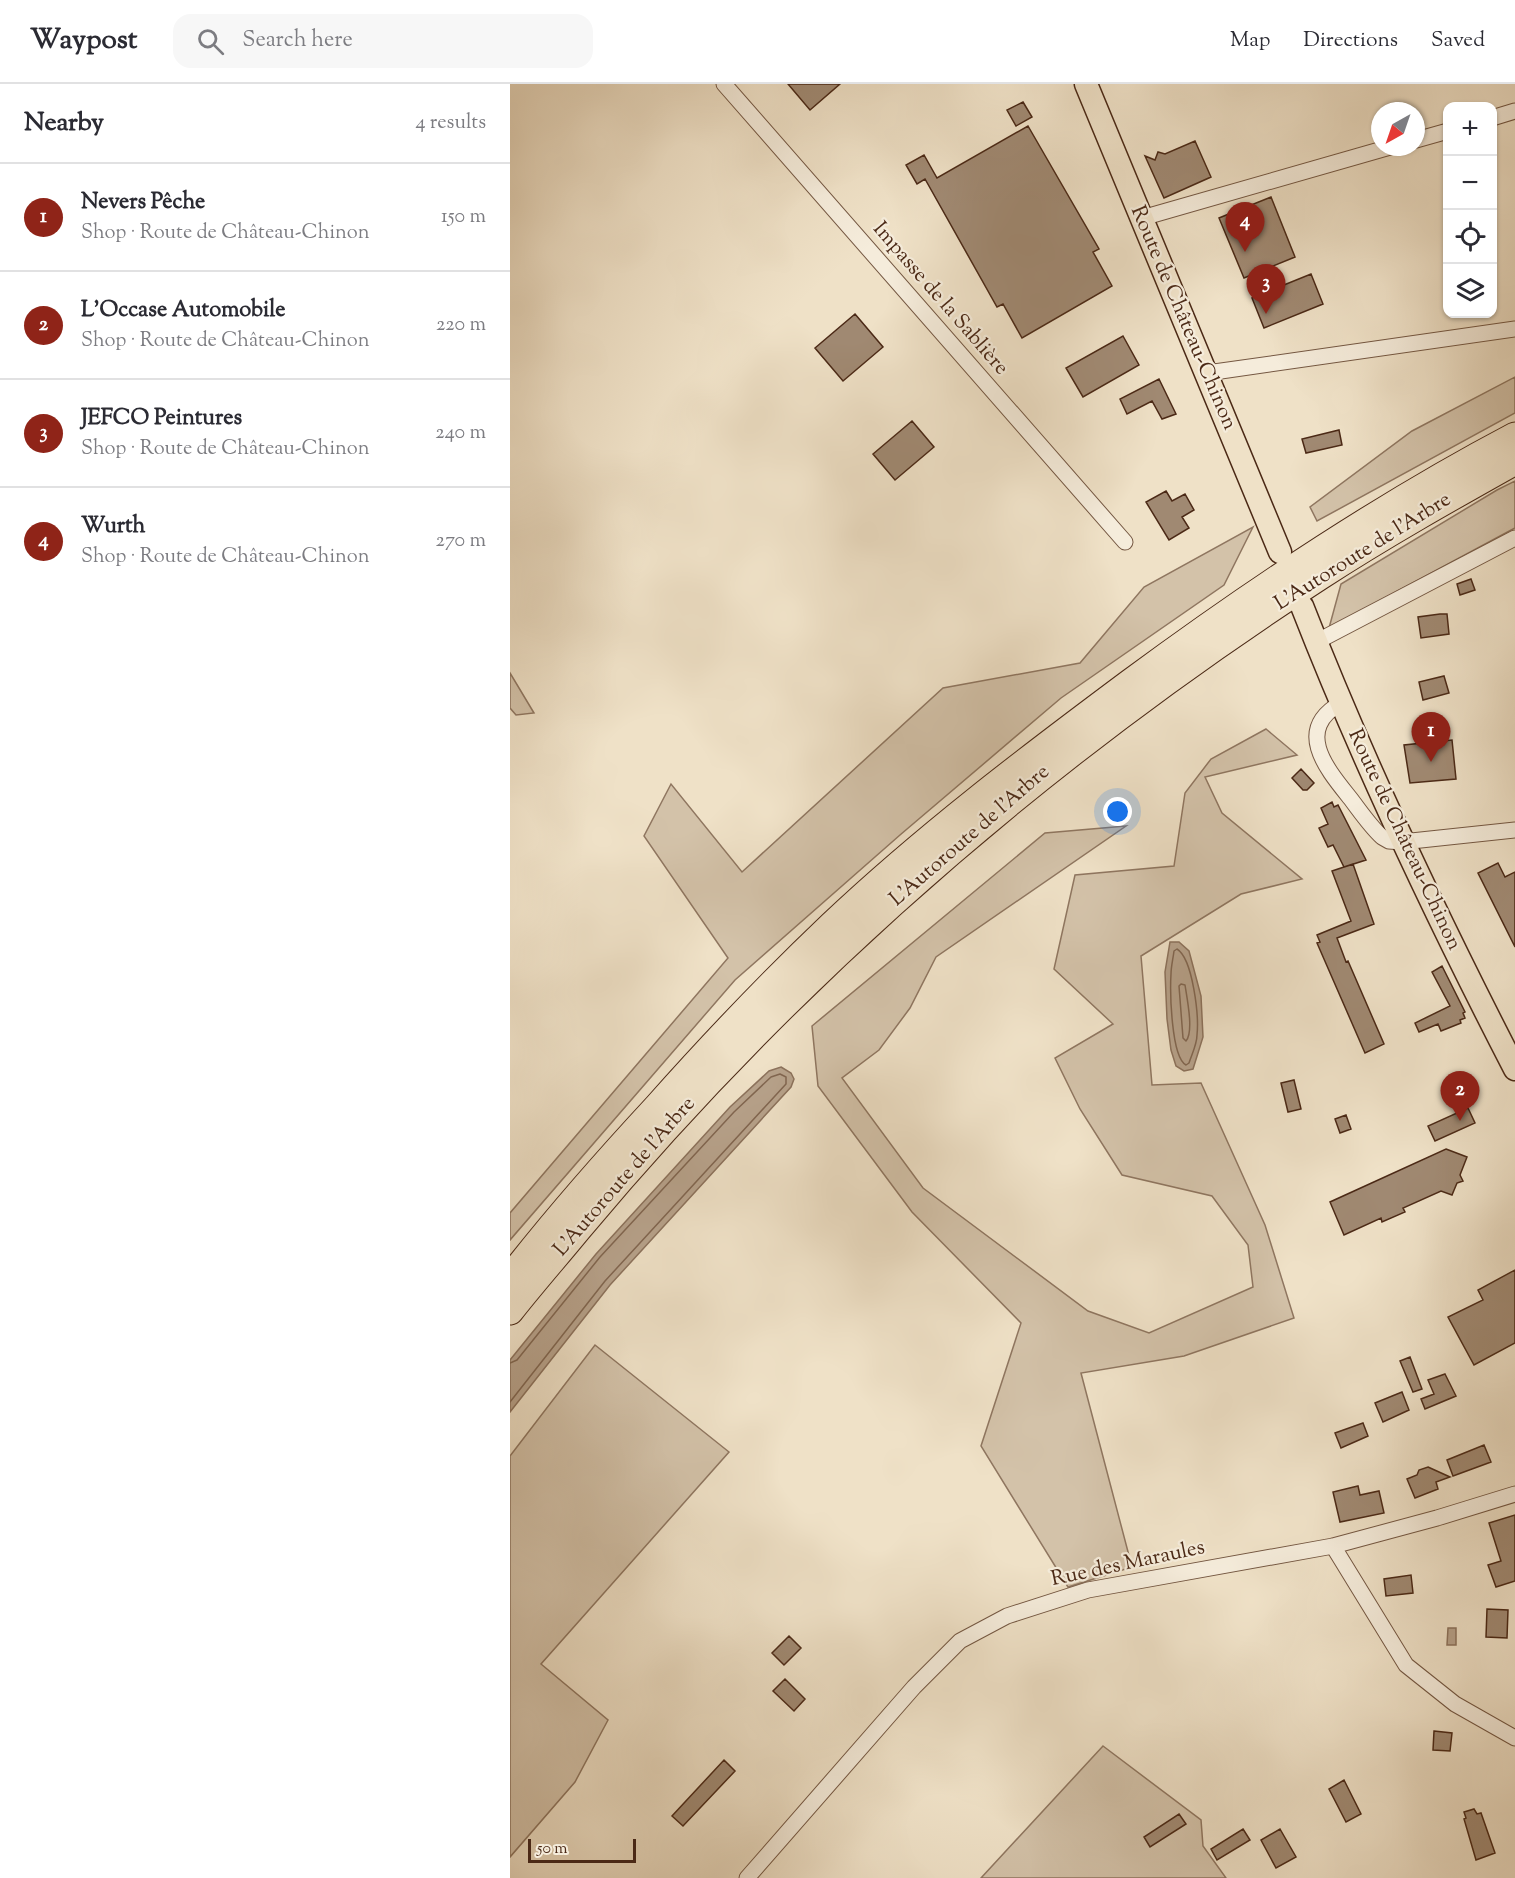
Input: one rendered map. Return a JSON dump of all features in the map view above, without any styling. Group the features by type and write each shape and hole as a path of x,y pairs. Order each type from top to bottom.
{"highway":[{"name":"L'Autoroute de l'Arbre","path":"510,1278 619,1149 732,1024 833,924 982,796 1096,708 1263,588 1373,516 1515,436"},
{"name":"L'Autoroute de l'Arbre","path":"510,1311 652,1142 750,1038 847,944 943,858 1057,762 1176,674 1321,575 1399,526 1515,461"}],"main road":[{"name":"Route de Château-Chinon","path":"1086,84 1280,552"},
{"name":"Route de Château-Chinon","path":"1302,606 1341,703 1402,842 1515,1070"}],"street":[{"name":"Impasse de la Sablière","path":"724,84 1125,542"},
{"path":"1497,116 1515,111"},
{"path":"1425,137 1443,132"},
{"path":"1142,218 1371,152"},
{"path":"1207,373 1515,329"},
{"path":"1316,642 1515,538"},
{"path":"1341,703 1330,709 1321,719 1317,734 1318,751 1325,766 1375,831 1389,841 1402,842 1515,830"},
{"name":"Rue des Maraules","path":"747,1878 914,1687 960,1641 1006,1616 1088,1590 1333,1546 1515,1494"},
{"path":"1333,1546 1406,1665 1455,1704 1515,1738"}],"shaded area":[{"path":"1515,377 1515,413 1317,521 1310,507 1412,431"},
{"path":"1515,481 1515,528 1329,628 1341,584"},
{"path":"1253,527 1224,585 1061,698 735,980 510,1240 510,1213 728,958 644,836 671,784 742,872 943,688 1080,663 1144,587"},
{"path":"510,673 534,713 516,715 510,708"},
{"path":"1266,729 1297,755 1205,777 1222,813 1302,879 1241,894 1141,956 1152,1085 1201,1083 1265,1225 1294,1318 1184,1356 1081,1373 1132,1567 1068,1587 981,1446 1021,1323 912,1212 818,1086 812,1026 1045,833 1126,826 936,957 910,1008 879,1050 842,1078 923,1188 1088,1311 1149,1333 1253,1287 1248,1245 1212,1196 1122,1175 1080,1109 1055,1058 1113,1024 1054,969 1075,875 1174,866 1185,793 1211,759"},
{"path":"595,1345 729,1452 541,1664 608,1720 575,1782 510,1857 510,1456"},
{"path":"1103,1746 1201,1820 1203,1846 1226,1878 981,1878"}],"water":[{"path":"1170,942 1179,942 1189,951 1201,996 1203,1037 1193,1069 1184,1071 1176,1066 1171,1050 1167,1019 1165,972"},
{"path":"781,1067 791,1073 794,1079 791,1087 610,1285 510,1412 510,1360 596,1254 730,1107 769,1071"},
{"path":"1448,1628 1456,1628 1456,1645 1447,1645"}],"building":[{"path":"788,84 840,84 810,110"},
{"path":"1023,102 1032,117 1016,126 1007,110"},
{"path":"1028,126 1099,249 1093,252 1112,286 1022,338 1003,304 997,307 925,179 917,184 906,165 924,155 937,178"},
{"path":"1195,141 1211,177 1164,198 1145,156 1155,160 1158,152 1165,154"},
{"path":"1271,197 1295,257 1244,278 1219,218"},
{"path":"1311,274 1323,304 1264,328 1252,298"},
{"path":"855,314 883,347 843,381 815,348"},
{"path":"1123,336 1139,365 1083,397 1066,368"},
{"path":"1159,379 1176,414 1162,419 1152,401 1127,414 1120,399"},
{"path":"912,421 934,447 895,480 873,454"},
{"path":"1339,430 1342,445 1306,453 1302,439"},
{"path":"1166,491 1172,501 1185,494 1194,510 1182,517 1189,528 1169,540 1146,502"},
{"path":"1471,579 1475,590 1460,595 1457,584"},
{"path":"1447,614 1449,634 1421,638 1418,617"},
{"path":"1444,676 1449,693 1423,700 1419,682"},
{"path":"1452,740 1456,779 1410,783 1404,745"},
{"path":"1301,769 1314,783 1307,790 1303,790 1292,778"},
{"path":"1332,802 1334,807 1338,805 1366,860 1344,867 1333,845 1328,847 1319,828 1328,824 1321,808"},
{"path":"1498,863 1505,877 1515,872 1515,947 1478,873"},
{"path":"1353,864 1374,924 1337,938 1384,1044 1365,1053 1317,943 1320,942 1317,935 1351,921 1332,871"},
{"path":"1442,966 1465,1012 1463,1013 1465,1018 1460,1020 1461,1023 1441,1031 1438,1024 1419,1032 1415,1023 1450,1006 1432,972"},
{"path":"1294,1080 1301,1109 1288,1112 1281,1083"},
{"path":"1468,1108 1475,1123 1435,1141 1428,1126"},
{"path":"1346,1115 1351,1129 1340,1133 1335,1119"},
{"path":"1446,1149 1467,1157 1460,1175 1463,1181 1457,1183 1452,1195 1441,1191 1403,1208 1405,1212 1382,1222 1381,1218 1344,1235 1330,1202"},
{"path":"1515,1270 1515,1343 1474,1365 1448,1317 1483,1300 1478,1290"},
{"path":"1410,1357 1422,1389 1413,1392 1400,1361"},
{"path":"1445,1374 1456,1396 1425,1409 1421,1399 1434,1394 1428,1380"},
{"path":"1402,1392 1409,1410 1383,1422 1375,1403"},
{"path":"1363,1423 1368,1436 1341,1448 1335,1433"},
{"path":"1484,1445 1491,1462 1453,1476 1447,1460"},
{"path":"1428,1467 1450,1477 1436,1482 1438,1489 1415,1498 1407,1479 1417,1475 1419,1470"},
{"path":"1358,1486 1360,1495 1379,1491 1384,1513 1340,1522 1333,1492"},
{"path":"1515,1515 1515,1581 1496,1587 1488,1565 1501,1561 1489,1523"},
{"path":"1411,1575 1413,1593 1386,1596 1384,1579"},
{"path":"1487,1609 1508,1610 1507,1638 1486,1637"},
{"path":"789,1636 801,1648 784,1665 772,1653"},
{"path":"785,1679 805,1699 794,1711 773,1691"},
{"path":"1434,1731 1452,1733 1450,1751 1433,1750"},
{"path":"724,1760 735,1771 683,1826 672,1816"},
{"path":"1344,1780 1361,1814 1346,1822 1329,1789"},
{"path":"1474,1809 1477,1814 1481,1813 1495,1853 1476,1860 1464,1819 1466,1818 1464,1812"},
{"path":"1179,1814 1186,1824 1150,1847 1144,1837"},
{"path":"1243,1829 1250,1840 1217,1860 1211,1849"},
{"path":"1280,1829 1296,1857 1276,1868 1261,1840"}],"place":[{"name":"Wurth","path":"1245,252"},
{"name":"JEFCO Peintures","path":"1266,314"},
{"name":"Nevers Pêche","path":"1431,762"},
{"name":"L'Occase Automobile","path":"1460,1121"}]}
